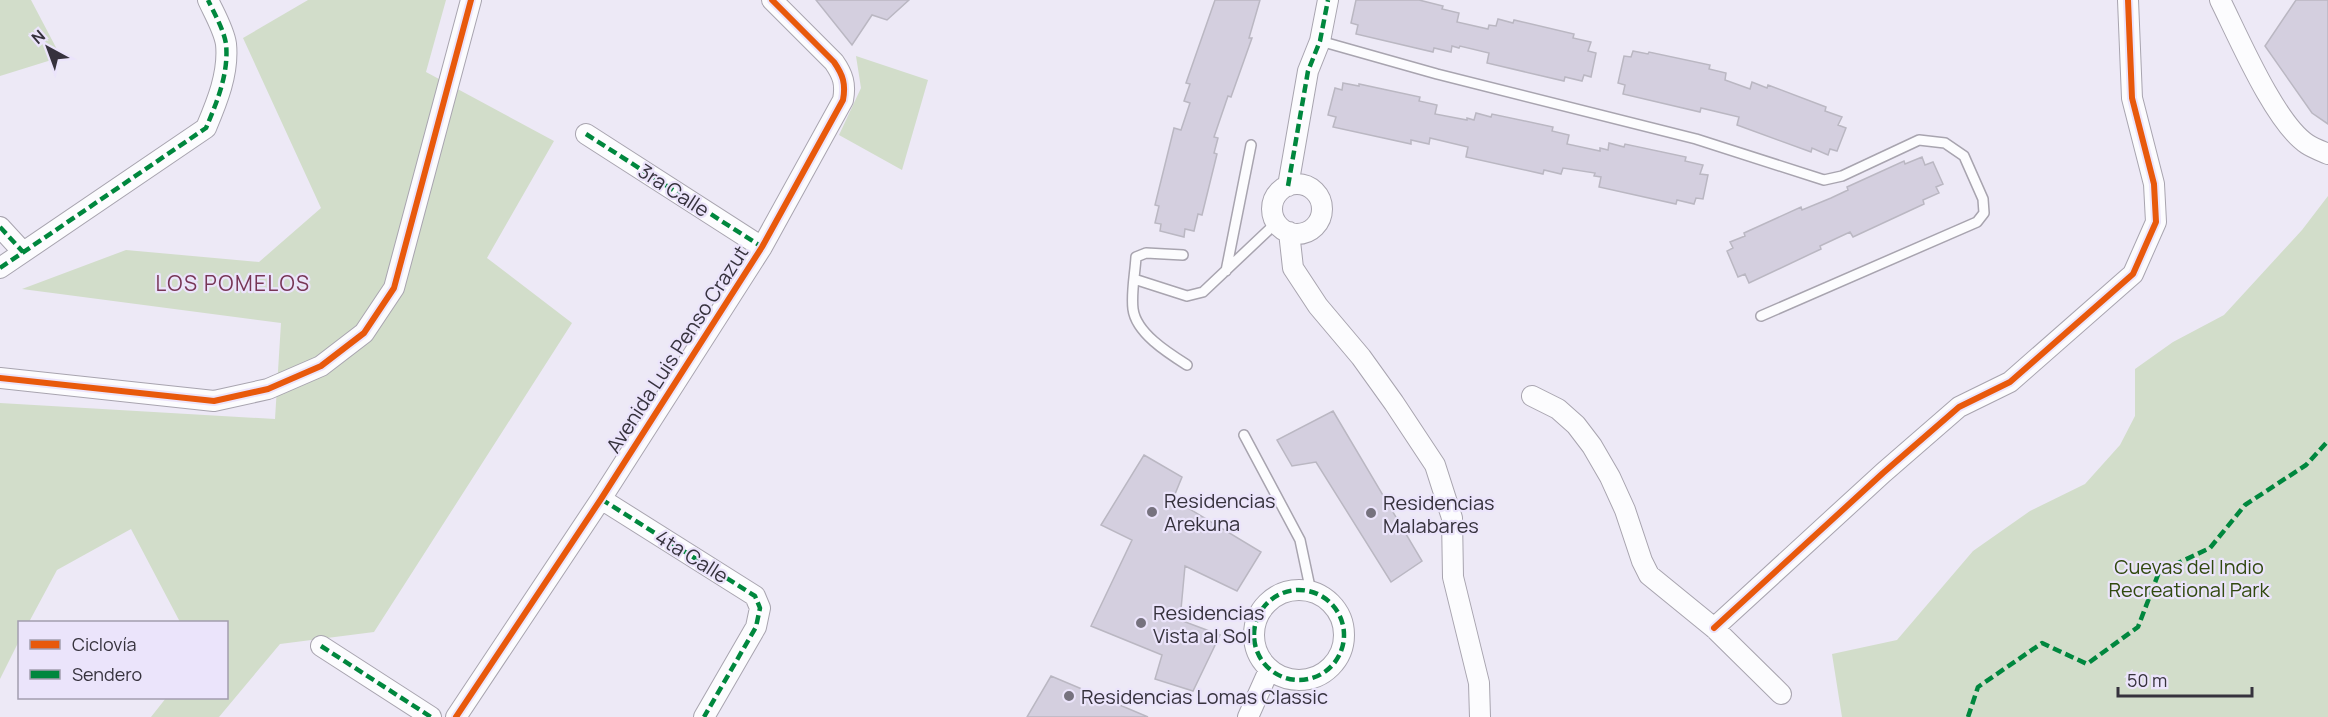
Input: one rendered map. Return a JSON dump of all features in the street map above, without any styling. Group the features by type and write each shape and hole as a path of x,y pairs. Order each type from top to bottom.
{"street":[{"path":"0,268 206,128 217,102 223,79 226,43 208,0"},
{"path":"0,378 214,401 268,389 321,366 364,333 394,288 471,0"},
{"name":"Avenida Luis Penso Crazut","path":"456,717 601,499 762,247 843,100 846,87 842,74 834,62 773,0"},
{"path":"1287,186 1308,71 1320,41 1328,0"},
{"path":"1714,628 1883,473 1959,407 2010,382 2133,274 2156,222 2154,184 2132,98 2128,0"},
{"path":"2220,0 2265,89 2284,119 2306,143 2328,154"},
{"name":"3ra Calle","path":"586,134 762,247"},
{"path":"1282,228 1305,232 1313,228 1321,213 1322,205 1319,197 1307,186 1299,184 1287,186 1278,193 1272,208 1282,228 1293,268 1318,306 1394,403 1435,465 1452,518 1453,577 1479,684 1480,717"},
{"path":"0,227 23,252"},
{"path":"1532,396 1558,409 1576,425 1592,446 1625,510 1642,561 1649,574 1714,628 1781,694"},
{"name":"4ta Calle","path":"601,499 755,596 760,608 756,627 704,717"},
{"path":"1296,590 1311,592 1325,598 1339,612 1344,635 1342,650 1335,663 1324,673 1311,679 1296,681 1269,670 1260,658 1255,644 1254,629 1259,614 1269,602 1281,594 1296,590"},
{"path":"321,646 431,717"},
{"path":"1248,717 1269,670"}],"lane":[{"path":"1320,41 1437,74 1696,139 1824,180 1842,176 1919,140 1945,142 1964,156 1983,199 1984,213 1977,222 1761,316"},
{"path":"1226,271 1251,145"},
{"path":"1134,279 1187,296 1203,292 1226,271 1282,228"},
{"path":"1183,255 1146,253 1136,258 1133,310 1139,324 1159,346 1186,365"},
{"path":"1244,435 1300,540 1311,592"}],"green space":[{"path":"0,0 31,0 61,57 0,76"},
{"path":"308,0 446,0 426,72 554,141 487,258 572,323 374,632 280,644 219,717 151,717 165,699 228,699 228,621 179,621 131,529 57,570 30,621 18,621 18,643 0,679 0,403 275,419 281,323 22,289 126,250 259,262 321,208 243,38"},
{"path":"856,56 928,80 902,170 839,135 861,88"},
{"name":"Cuevas del Indio Recreational Park","path":"2328,196 2328,717 1842,717 1832,654 1897,640 1973,551 2030,511 2085,484 2120,445 2135,416 2135,369 2173,342 2224,315 2302,230"}],"building":[{"path":"816,0 909,0 887,20 872,15 852,45"},
{"path":"1215,0 1260,0 1249,38 1252,38 1214,137 1218,138 1214,153 1217,154 1202,215 1198,214 1194,231 1185,229 1184,237 1160,231 1161,224 1155,223 1159,206 1155,205 1174,128 1181,130 1190,103 1184,101 1190,84 1186,83"},
{"path":"1356,0 1419,0 1459,13 1457,22 1488,29 1489,25 1496,26 1498,19 1513,23 1514,20 1574,34 1573,38 1591,42 1588,51 1596,53 1591,77 1584,75 1582,81 1565,77 1564,81 1487,63 1489,53 1460,46 1459,48 1452,46 1451,52 1434,48 1433,52 1356,34 1358,25 1351,23"},
{"path":"2296,0 2328,0 2328,124 2312,113 2265,46"},
{"path":"1633,51 1648,54 1649,52 1710,65 1709,69 1726,73 1725,80 1750,89 1752,82 1767,88 1768,85 1826,107 1825,111 1842,117 1838,125 1846,128 1837,151 1830,149 1828,155 1812,148 1811,152 1737,125 1739,117 1701,108 1700,112 1623,94 1625,85 1618,83 1624,56 1631,57"},
{"path":"1343,83 1359,86 1359,84 1420,97 1419,101 1437,105 1435,114 1474,120 1476,113 1491,117 1492,114 1553,127 1552,131 1569,135 1567,144 1600,151 1600,148 1608,150 1609,143 1624,147 1625,144 1686,157 1685,161 1703,165 1700,174 1708,175 1703,199 1696,198 1694,204 1677,200 1676,204 1599,187 1601,177 1594,176 1595,173 1563,168 1561,174 1544,170 1543,174 1466,157 1468,147 1430,138 1429,144 1411,140 1411,144 1333,127 1336,117 1328,115 1335,88 1342,90"},
{"path":"1922,157 1925,165 1933,162 1943,184 1936,187 1939,193 1923,200 1924,204 1853,237 1850,232 1820,246 1821,249 1749,283 1745,274 1738,277 1727,251 1733,248 1730,242 1745,236 1744,233 1801,207 1802,210 1831,198 1848,190 1847,187 1904,161 1905,164"},
{"name":"Residencias Malabares","path":"1333,411 1422,561 1391,582 1316,462 1292,466 1277,440"},
{"path":"1144,455 1182,477 1173,499 1261,552 1237,591 1185,566 1180,620 1220,635 1193,691 1155,679 1162,655 1091,626 1132,540 1101,525"},
{"name":"Residencias Lomas Classic","path":"1051,676 1148,717 1027,717"}],"marked path":[{"path":"0,268 206,128 226,66 226,44 208,0"},
{"path":"1288,186 1308,71 1320,41 1328,0"},
{"path":"586,134 762,247"},
{"path":"0,227 23,252"},
{"path":"1968,717 1978,687 2042,643 2087,664 2138,627 2159,572 2210,548 2245,505 2306,465 2328,441"},
{"path":"601,499 755,596 760,608 756,627 704,717"},
{"path":"1299,590 1316,594 1331,603 1340,618 1344,635 1340,652 1331,667 1316,676 1299,680 1282,676 1267,667 1258,652 1254,635 1258,618 1267,603 1282,594 1299,590"},
{"path":"321,646 431,717"}],"cycle path":[{"path":"0,378 214,401 268,389 321,366 364,333 394,288 471,0"},
{"path":"456,717 601,499 762,247 843,100 843,80 834,62 772,0"},
{"path":"1714,628 1883,473 1959,407 2010,382 2133,274 2156,222 2154,184 2132,98 2128,0"}],"place":[{"name":"Residencias Arekuna","path":"1152,512"},
{"name":"Residencias Malabares","path":"1371,513"},
{"name":"Residencias Vista al Sol","path":"1141,623"},
{"name":"Residencias Lomas Classic","path":"1069,696"}],"district":[{"name":"LOS POMELOS","path":"233,283"}]}
